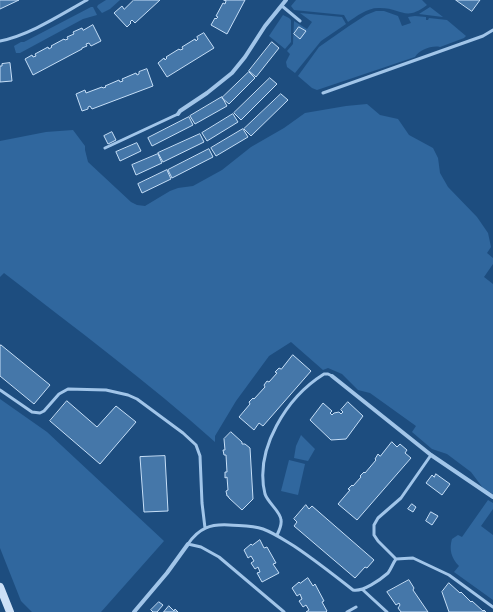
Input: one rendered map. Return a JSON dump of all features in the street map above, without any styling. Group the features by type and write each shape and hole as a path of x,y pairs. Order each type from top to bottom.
{"street":[{"path":"178,114 232,73 286,0"},
{"path":"332,376 431,455 493,497"},
{"path":"134,612 167,573 188,544"},
{"path":"0,587 8,612"}],"lane":[{"path":"0,42 15,38 87,0"},
{"path":"282,6 300,21"},
{"path":"323,93 483,36 493,30"},
{"path":"105,148 178,114"},
{"path":"277,535 282,521 266,495 264,468 266,449 275,428 303,391 324,374 332,376"},
{"path":"0,390 32,412 36,413 44,411 58,394 68,389 106,390 128,395 137,399 183,433 196,445 199,450 205,528"},
{"path":"431,455 401,498 378,518 374,525 374,535 396,559 413,558 449,575 493,607"},
{"path":"284,612 219,557 201,547 188,544 194,535 205,528 215,525 262,528 277,535 310,556 353,590 358,591 364,590 389,572 396,559"},
{"path":"364,590 388,612"},
{"path":"347,612 356,607"}],"shaded area":[{"path":"106,0 120,0 110,9 102,13 97,7"},
{"path":"296,0 422,0 427,5 413,13 404,13 387,9 371,9 363,12 348,22 344,15 294,10 291,6"},
{"path":"93,7 97,15 83,19 20,53 16,53 14,46"},
{"path":"430,7 443,17 419,14"},
{"path":"376,11 384,11 398,16 402,26 411,23 408,17 415,16 426,17 426,20 429,18 447,20 466,36 440,47 426,49 419,52 415,57 317,90 312,88 298,76 319,47 366,15"},
{"path":"300,13 342,17 346,24 321,41 295,73 287,67 286,62 290,54 287,51 293,44 294,21 307,29 312,22"},
{"path":"283,15 291,20 291,42 285,49 269,36"},
{"path":"367,104 380,115 398,119 409,135 433,148 438,158 440,173 448,187 477,217 488,233 491,247 487,253 493,258 493,264 484,277 493,284 493,494 483,488 471,472 447,454 432,449 412,432 416,426 370,393 358,390 342,374 328,368 323,370 291,342 269,356 236,401 215,436 215,442 138,377 4,273 0,277 0,141 46,132 73,130 85,146 88,162 131,202 137,205 145,206 170,191 178,188 193,186 222,170 251,147 284,128 305,113"},
{"path":"0,399 47,432 164,541 101,612 32,612 21,601 0,548"},
{"path":"301,435 315,449 308,461 294,458 296,446"},
{"path":"289,460 305,464 298,495 281,491"},
{"path":"488,500 493,503 493,509 481,526 493,535 493,600 454,572 459,566 452,557 451,550 452,539 458,535 462,537"}],"building":[{"path":"0,0 19,0 0,9"},
{"path":"134,0 160,0 135,23 132,20 127,27 114,13 122,6 124,9"},
{"path":"224,0 245,0 227,34 211,25 215,18 216,19 218,17 216,16 223,3 225,4 226,1"},
{"path":"456,0 480,0 472,11"},
{"path":"93,25 101,41 91,46 89,43 86,44 87,46 82,49 33,75 25,59 32,55 33,57 36,56 35,54 48,47 49,49 52,47 51,46 64,39 68,39 67,37 74,34 73,32 82,28 83,30"},
{"path":"299,27 306,31 300,39 294,34"},
{"path":"204,33 214,48 167,77 158,63 164,58 165,60 167,58 166,57 179,49 183,49 182,47 195,39 196,41 198,39 197,37"},
{"path":"272,42 279,48 256,77 249,71"},
{"path":"10,63 12,81 0,82 0,66 2,66 2,64"},
{"path":"147,69 153,86 92,109 90,106 88,109 82,111 76,94 85,90 86,93 106,87 105,86 119,80 120,82 123,81 122,79 136,73 137,75 139,72"},
{"path":"249,72 255,78 229,104 222,98"},
{"path":"270,78 277,84 241,120 234,113"},
{"path":"281,94 288,100 251,136 244,129"},
{"path":"222,97 227,106 195,124 190,116"},
{"path":"233,114 238,122 207,141 202,133"},
{"path":"189,117 193,125 152,146 148,138"},
{"path":"243,129 248,137 216,156 211,148"},
{"path":"112,132 116,140 108,144 104,136"},
{"path":"200,134 204,142 163,162 158,153"},
{"path":"137,143 141,151 120,161 116,152"},
{"path":"209,149 213,157 172,178 168,170"},
{"path":"158,154 162,163 136,175 132,165"},
{"path":"167,170 171,179 142,193 138,184"},
{"path":"1,345 50,385 34,404 0,376"},
{"path":"293,355 311,371 263,426 259,423 254,430 239,417 250,404 249,402 253,398 254,399 265,387 264,385 267,381 269,382 277,373 275,372 279,368 281,369"},
{"path":"67,401 97,427 116,406 136,422 100,464 50,421"},
{"path":"348,402 363,416 346,439 331,440 310,420 323,403 332,411 330,413 332,415 339,412 341,414 343,412 341,410"},
{"path":"231,432 242,442 242,444 245,444 250,448 253,499 242,510 227,496 226,491 228,490 227,477 225,478 225,472 227,472 226,455 224,455 223,450 225,450 224,439"},
{"path":"392,442 397,447 400,444 407,450 405,453 411,458 357,520 338,504 350,490 348,489 352,485 353,486 361,477 360,476 364,472 365,473 376,460 375,459 378,454 380,456"},
{"path":"165,456 168,511 144,512 140,457"},
{"path":"436,474 450,484 442,495 426,483 432,475 434,477"},
{"path":"412,504 416,507 413,512 408,509"},
{"path":"306,505 309,509 312,506 374,560 355,578 294,526 297,522 294,519"},
{"path":"431,512 438,516 432,525 426,521"},
{"path":"260,540 264,548 267,547 276,563 273,564 279,573 262,582 257,573 260,572 258,567 255,569 251,563 254,561 251,556 248,558 244,550 251,544 252,545"},
{"path":"308,578 313,586 315,584 324,601 322,602 327,611 326,612 306,612 309,610 306,605 303,607 299,601 302,599 300,594 297,596 292,588 299,582 300,583"},
{"path":"409,580 414,588 413,590 428,612 401,612 398,608 400,605 399,603 396,605 387,592"},
{"path":"449,583 471,602 472,601 486,612 449,612 442,592"},
{"path":"159,602 163,605 157,612 153,612 151,610"},
{"path":"169,606 174,611 175,609 178,612 164,612"}]}
